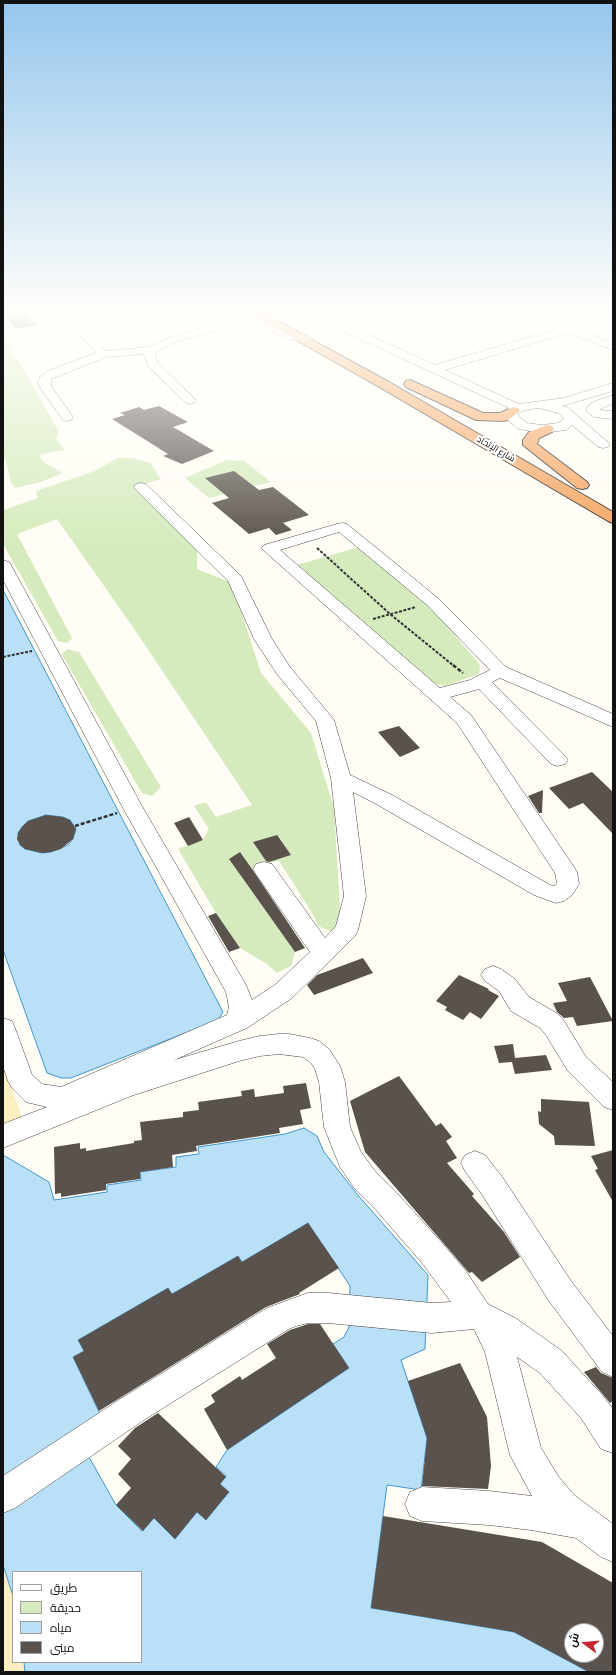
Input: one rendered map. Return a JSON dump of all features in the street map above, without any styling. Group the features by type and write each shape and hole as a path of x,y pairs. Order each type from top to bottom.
{"highway":[{"name":"شارع الإتحاد","path":"392,390 613,518"},
{"name":"شارع الإتحاد","path":"415,390 613,502"},
{"path":"422,390 481,417 503,417 515,409"},
{"path":"550,429 534,435 530,440 530,445 582,485"}],"street":[{"path":"48,390 67,417"},
{"path":"180,390 190,400"},
{"path":"477,390 515,409 576,399 603,390"},
{"path":"576,399 568,408 577,423"},
{"path":"608,415 594,412 592,409 597,405 613,400"},
{"path":"540,405 556,407 603,444"},
{"path":"515,409 511,414 512,418 516,422 532,428 550,429 595,420 608,415"},
{"path":"550,429 567,424 570,421 577,423"},
{"path":"3,1028 21,1081 35,1094 62,1098 238,1021 284,991 347,930 355,896 341,778 325,720 283,670 263,640 235,579 205,548 140,487"},
{"path":"341,778 385,800 525,882 542,890 556,894 564,890 568,884 566,872 464,719 269,548 342,527 433,602 500,671 613,721"},
{"path":"3,565 133,808 238,992 240,1007 238,1021"},
{"path":"437,695 479,683 500,671"},
{"path":"479,683 558,760"},
{"path":"264,869 323,953"},
{"path":"493,975 507,985 520,1004 549,1021 555,1028 576,1064 613,1099"},
{"path":"3,1136 137,1083 239,1051 260,1046 279,1044 289,1044 310,1048 320,1056 327,1066 332,1082 337,1127 350,1159 365,1180 387,1202 454,1280 481,1316 500,1350 513,1407 527,1455 546,1488 562,1507 613,1545"},
{"path":"475,1163 493,1187 560,1291 613,1362"},
{"path":"3,1496 133,1409 278,1318 308,1308 338,1309 432,1318 481,1316 506,1330 551,1362 592,1407 613,1437"},
{"path":"422,1504 489,1508 531,1513 582,1523"}],"path":[{"path":"305,538 390,614 479,683"},
{"path":"355,624 433,602"},
{"path":"3,657 48,647"},
{"path":"75,826 133,808"}],"green space":[{"path":"3,390 35,390 59,432 56,438 65,450 41,454 40,458 46,464 63,473 41,482 15,488 11,482 5,458 3,457"},
{"path":"118,458 133,458 150,463 161,479 134,487 197,547 197,569 232,583 261,673 311,733 334,808 341,926 330,931 318,926 311,911 279,861 267,863 240,875 295,952 291,966 277,973 267,964 240,948 216,913 178,849 203,840 209,829 194,806 206,802 216,817 252,805 135,630 57,519 17,534 72,638 67,643 58,641 3,544 3,510 38,498 36,491 95,471"},
{"path":"227,460 244,461 271,482 209,498 185,478"},
{"path":"363,546 433,609 480,665 479,674 445,686 423,681 293,566"},
{"path":"67,649 79,652 161,787 152,796 142,793 62,655"}],"sand":[{"path":"3,1063 24,1123 3,1132"},
{"path":"3,1565 12,1593 12,1663 24,1663 25,1672 3,1672"}],"water":[{"path":"3,590 223,1012 218,1020 71,1078 61,1078 47,1073 3,950","holes":["46,815 63,817 70,820 76,829 73,839 68,845 51,852 42,853 25,849 20,845 18,833 28,821"]},
{"path":"304,1128 317,1136 324,1152 357,1194 428,1275 425,1349 401,1360 427,1438 421,1490 387,1485 371,1608 514,1632 564,1659 564,1663 572,1663 589,1672 25,1672 24,1663 142,1663 142,1571 12,1571 12,1593 3,1565 3,1155 49,1182 54,1200 107,1192 107,1185 141,1180 140,1172 176,1167 176,1157 199,1154 198,1147 285,1134","holes":["308,1223 350,1286 349,1327 344,1337 333,1344 349,1368 227,1450 216,1467 226,1476 220,1484 229,1492 206,1520 197,1512 175,1539 154,1518 142,1531 116,1505 75,1432 100,1414 73,1357 84,1351 78,1340 168,1288 172,1294 238,1256 242,1262"]}],"building":[{"path":"159,406 188,422 173,427 214,451 182,464 163,456 168,454 112,419 125,415 120,413 139,407 144,410"},
{"path":"234,471 259,490 273,487 309,515 283,523 292,530 276,535 269,528 249,534 212,503 229,498 205,478"},
{"path":"399,726 420,748 400,757 378,732"},
{"path":"592,772 613,792 613,834 583,803 569,809 549,788"},
{"path":"543,790 542,813 539,813 528,796"},
{"path":"46,815 63,817 70,820 76,829 73,839 61,849 51,852 42,853 25,849 20,845 17,839 18,833 28,821"},
{"path":"189,817 203,840 188,846 174,823"},
{"path":"277,835 291,855 269,862 266,861 253,842"},
{"path":"240,852 305,948 295,952 229,859"},
{"path":"216,913 240,948 229,952 208,916"},
{"path":"363,958 373,973 314,995 307,985 317,975"},
{"path":"459,975 489,989 488,990 499,996 481,1019 470,1012 463,1020 445,1010 447,1007 436,1001"},
{"path":"590,977 613,1021 577,1026 573,1017 564,1018 557,1012 553,1003 567,1001 558,983"},
{"path":"513,1044 515,1058 546,1055 552,1070 515,1074 512,1062 499,1063 494,1046"},
{"path":"399,1076 436,1126 441,1123 452,1137 446,1141 457,1158 447,1163 474,1194 472,1196 504,1232 520,1257 482,1282 472,1272 469,1273 365,1152 350,1101"},
{"path":"306,1083 311,1108 300,1110 303,1124 279,1128 280,1133 196,1146 197,1151 172,1155 173,1167 140,1172 140,1179 106,1184 106,1190 61,1197 61,1193 55,1194 54,1147 80,1143 80,1149 86,1148 86,1151 134,1143 134,1141 142,1140 140,1122 183,1117 183,1112 199,1110 198,1102 242,1096 241,1091 254,1089 255,1097 284,1093 283,1086"},
{"path":"541,1099 589,1102 595,1146 555,1145 554,1136 539,1124 538,1111 541,1112"},
{"path":"613,1150 613,1202 595,1170 598,1169 591,1156"},
{"path":"308,1223 339,1268 299,1293 300,1294 266,1307 99,1411 73,1357 84,1351 78,1340 168,1288 172,1294 238,1256 242,1262"},
{"path":"308,1324 320,1324 349,1368 227,1450 204,1409 215,1402 211,1395 240,1376 242,1380 276,1358 267,1344 290,1330"},
{"path":"460,1363 487,1417 491,1466 488,1489 422,1486 427,1438 408,1381"},
{"path":"596,1367 601,1373 613,1378 613,1401 610,1403 584,1372"},
{"path":"158,1413 226,1477 220,1484 229,1492 206,1520 197,1512 175,1539 154,1518 143,1531 116,1505 131,1488 118,1474 131,1459 118,1446 135,1428"},
{"path":"383,1516 542,1542 613,1583 613,1672 589,1672 572,1663 604,1663 604,1623 564,1623 564,1659 514,1632 371,1608"}]}
